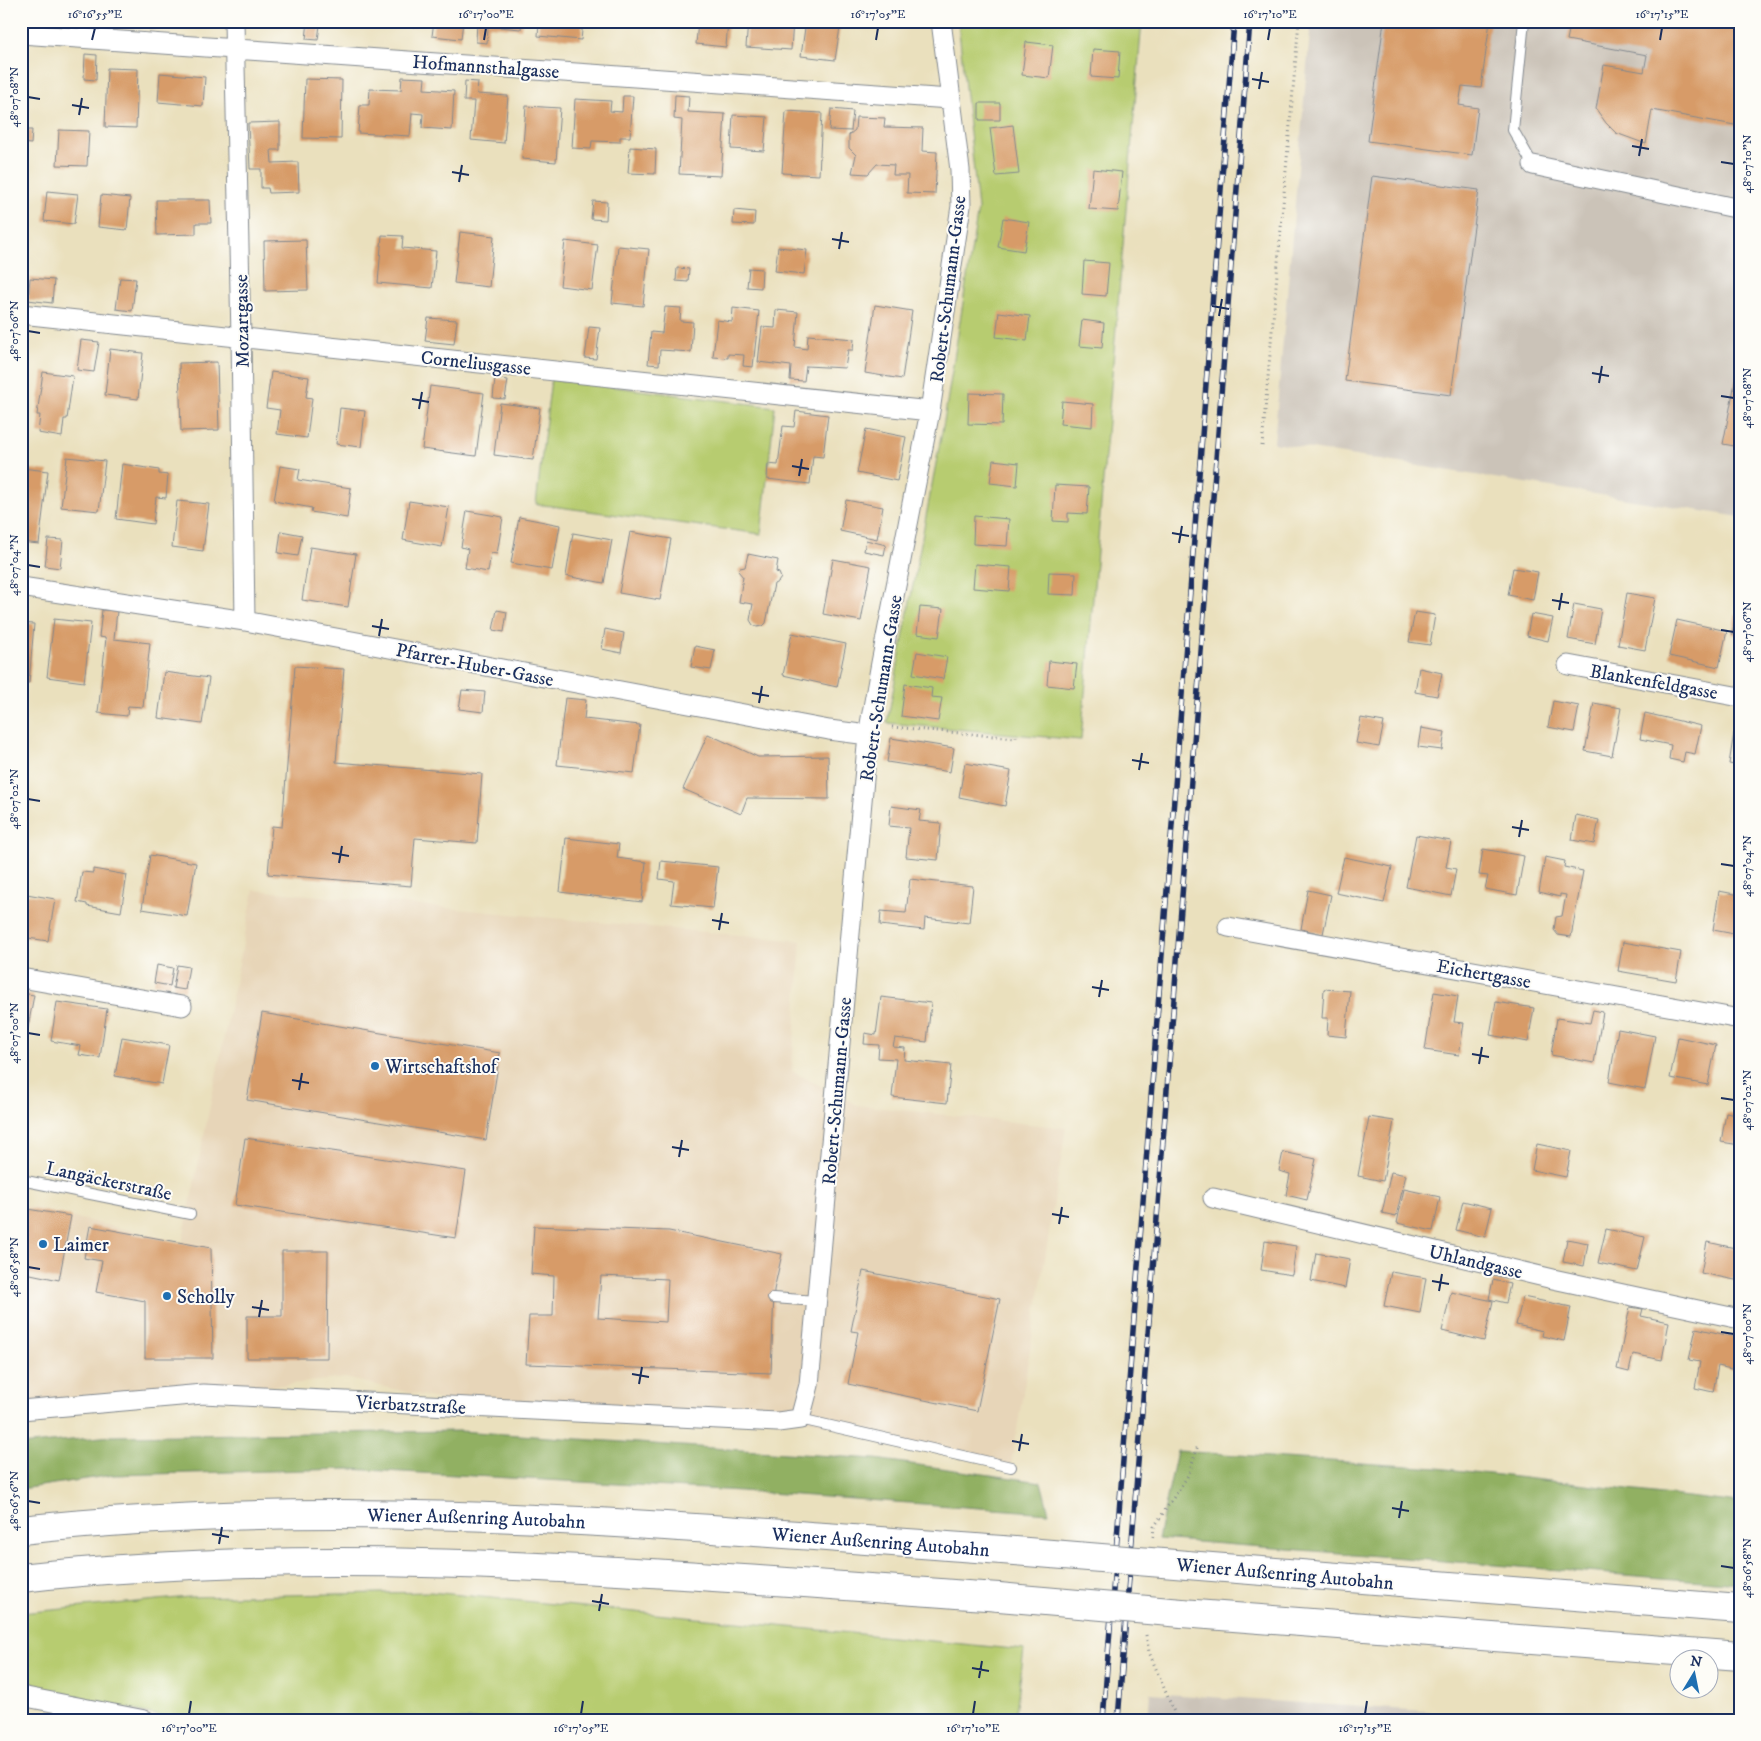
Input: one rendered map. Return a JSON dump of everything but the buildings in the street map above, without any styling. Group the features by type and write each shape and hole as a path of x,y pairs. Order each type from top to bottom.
{"highway":[{"name":"Wiener Außenring Autobahn","path":"21,1530 177,1518 375,1513 590,1521 1002,1550 1740,1609"},
{"path":"21,1578 83,1571 174,1565 272,1562 375,1562 583,1569 999,1597 1740,1656"}],"street":[{"name":"Mozartgasse","path":"234,21 245,622"},
{"name":"Robert-Schumann-Gasse","path":"800,1419 809,1385 868,735 930,411 961,206 960,170 941,21"},
{"name":"Hofmannsthalgasse","path":"21,34 950,99"},
{"path":"1534,165 1740,209"},
{"name":"Corneliusgasse","path":"21,314 930,411"},
{"name":"Pfarrer-Huber-Gasse","path":"21,587 245,622 819,728 868,735"},
{"name":"Blankenfeldgasse","path":"1568,665 1740,696"},
{"name":"Eichertgasse","path":"1228,927 1740,1019"},
{"path":"21,978 182,1006"},
{"name":"Uhlandgasse","path":"1213,1198 1553,1279 1740,1319"},
{"name":"Vierbatzstraße","path":"21,1410 203,1394 778,1422 800,1419"},
{"path":"21,1696 144,1720"}],"lane":[{"path":"1524,21 1513,130 1534,165"},
{"name":"Langäckerstraße","path":"21,1180 190,1214"},
{"path":"774,1298 817,1301"},
{"path":"800,1419 1011,1467"}],"path":[{"path":"1262,446 1299,21"},
{"path":"868,735 886,726 1016,738 1016,735"},
{"path":"1154,1527 1190,1474 1198,1445"},
{"path":"1146,1634 1149,1652 1174,1712 1174,1720"}],"shaded area":[{"path":"1311,21 1740,21 1740,517 1274,443"},
{"path":"254,890 801,941 792,1071 857,1105 1066,1128 1011,1467 800,1419 472,1407 345,1378 203,1394 21,1410 21,1205 182,1243"},
{"path":"1150,1693 1561,1720 1148,1720"}],"green space":[{"path":"958,21 1142,21 1081,740 887,723 944,421 978,209"},
{"path":"551,379 775,407 761,534 536,504"},
{"path":"460,1431 875,1459 1041,1482 1049,1513 741,1491 349,1469 113,1475 21,1489 21,1445 111,1436"},
{"path":"1177,1451 1438,1468 1740,1503 1740,1584 1158,1539"},
{"path":"430,1592 1024,1650 1015,1720 176,1720 21,1683 21,1613 189,1597"}],"railway":[{"path":"1103,1720 1234,21"},
{"path":"1118,1720 1250,21"}],"place":[{"name":"Wirtschaftshof","path":"375,1066"},
{"name":"Laimer","path":"43,1244"},
{"name":"Scholly","path":"167,1296"}]}
